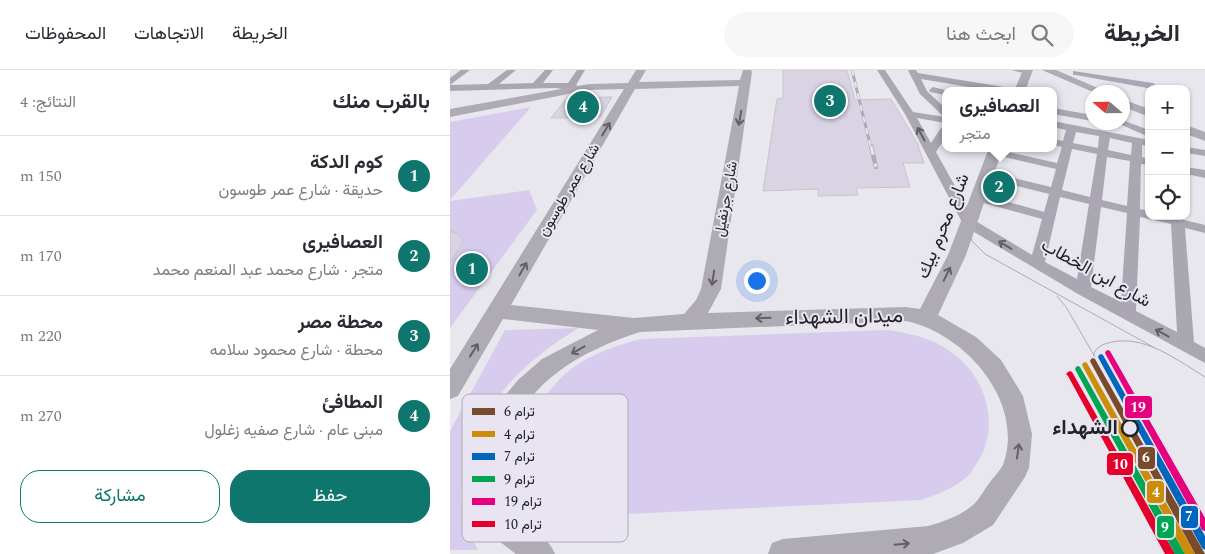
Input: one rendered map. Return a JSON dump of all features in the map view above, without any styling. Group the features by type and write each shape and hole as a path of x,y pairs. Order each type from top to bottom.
{"main road":[{"name":"شارع عمر طوسون","path":"450,389 641,70"},
{"path":"1047,70 1075,75 1090,85"},
{"path":"450,115 577,88 631,88 746,80"},
{"name":"شارع جرنفيل","path":"689,321 704,304 711,289 746,80"},
{"path":"1130,106 1145,112"},
{"name":"شارع محرم بيك","path":"926,318 957,255 994,152"},
{"path":"498,311 567,320 639,324"},
{"name":"ميدان الشهداء","path":"521,394 550,366 609,334 639,324 689,321 906,314 926,318 968,343 993,366 1011,396 1020,434 1016,468 983,515 953,533 928,541 783,554"},
{"name":"ميدان الشهداء","path":"523,542 540,554"}],"street":[{"path":"450,82 466,70"},
{"path":"490,87 512,70"},
{"path":"536,86 549,70"},
{"path":"450,88 536,86 577,88 581,70"},
{"path":"882,70 910,114 968,223"},
{"path":"930,95 948,70"},
{"path":"1015,70 1022,79"},
{"path":"912,86 913,73 941,80 985,87"},
{"path":"1075,75 1145,86"},
{"path":"1152,75 1153,85"},
{"path":"1107,85 1108,79"},
{"path":"890,84 912,86 942,100"},
{"path":"930,95 942,93"},
{"path":"930,95 942,109"},
{"path":"1057,112 1085,117"},
{"path":"910,114 942,119"},
{"path":"1130,119 1145,115"},
{"path":"1057,125 1109,135 1145,139"},
{"path":"1036,264 1072,128"},
{"path":"1130,129 1145,139"},
{"path":"1083,290 1102,152 1113,130"},
{"path":"931,152 942,135"},
{"path":"1128,314 1134,211 1145,139"},
{"path":"1057,143 1142,161"},
{"path":"1190,151 1205,153 1205,158"},
{"path":"1003,152 1062,166"},
{"path":"1029,185 1034,170"},
{"path":"1190,171 1205,174"},
{"path":"986,175 1145,214"},
{"path":"977,197 1049,217"},
{"path":"1177,220 1186,346"},
{"path":"1180,220 1205,229"},
{"name":"شارع ابن الخطاب","path":"968,223 1036,264 1205,356"}],"shaded area":[{"path":"531,107 450,200 450,122"},
{"path":"529,190 537,210 450,328 450,201"},
{"path":"579,328 531,362 501,394 470,394 505,330"},
{"path":"887,330 922,338 939,344 954,354 975,377 987,405 989,420 988,435 984,449 969,475 940,493 921,500 628,514 628,394 548,394 557,382 585,360 596,354 641,339"},
{"path":"462,409 462,542 474,542 478,550 450,550 450,431"}],"building":[{"path":"783,70 847,70 855,100 891,99 919,146 924,163 903,163 910,187 856,188 858,195 818,196 818,189 763,191 777,99 783,98"},
{"path":"612,97 600,117 551,118 567,98"},
{"path":"450,231 459,234 463,242 450,263"}],"tram line":[{"path":"1019,87 1026,70"},
{"path":"998,152 969,230 972,241 985,254 1155,348"},
{"path":"1057,296 1066,307 1094,355"},
{"path":"1094,355 1096,350 1105,344 1121,341 1134,342 1159,350 1205,377"},
{"name":"19","path":"1108,353 1205,527"},
{"path":"1094,355 1109,381"},
{"name":"7","path":"1101,357 1205,545"},
{"name":"6","path":"1093,361 1200,554"},
{"name":"4","path":"1085,365 1190,554"},
{"name":"9","path":"1078,369 1180,554"},
{"name":"10","path":"1070,374 1170,554"},
{"path":"1109,380 1205,553"},
{"path":"1180,505 1205,521"}],"railway":[{"path":"852,70 871,148"},
{"path":"871,146 876,167"}],"place":[{"name":"محطة مصر","path":"830,101"},
{"name":"المطافئ","path":"583,107"},
{"name":"العصافيرى","path":"999,187"},
{"name":"كوم الدكة","path":"472,269"},
{"name":"الشهداء","path":"1130,428"}]}
